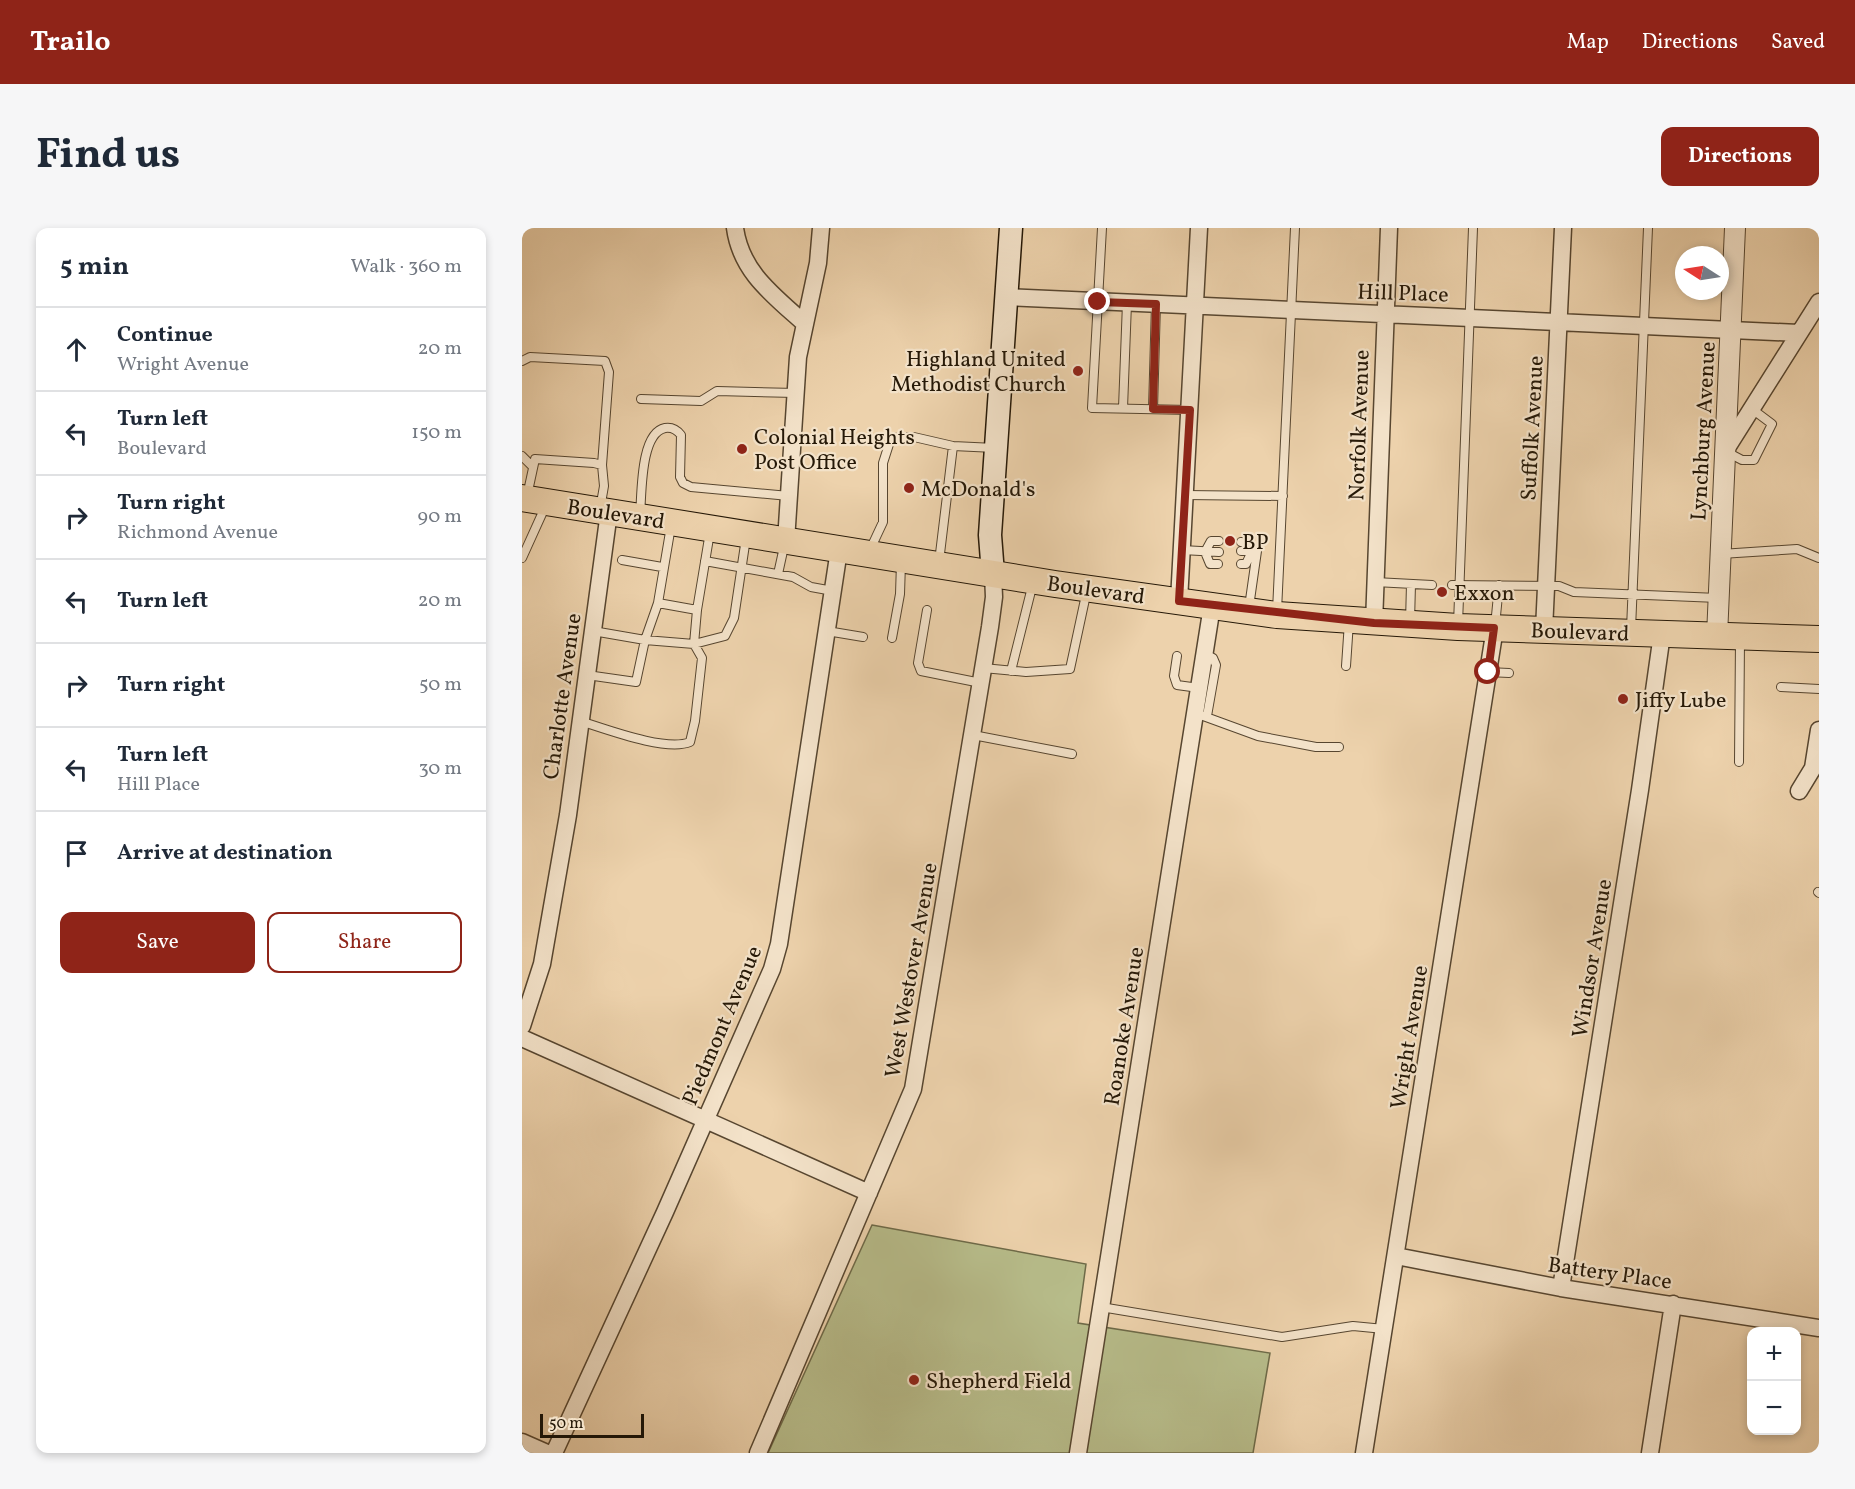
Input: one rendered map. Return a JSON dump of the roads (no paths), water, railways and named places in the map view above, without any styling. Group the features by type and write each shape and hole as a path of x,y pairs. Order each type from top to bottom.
{"main road":[{"path":"993,574 990,535 1011,228"},
{"name":"Boulevard","path":"532,500 902,560 1277,615 1410,625 1819,639"}],"street":[{"path":"735,228 741,254 748,267 759,282 804,323"},
{"path":"786,541 796,393 804,323 818,263 821,228"},
{"path":"1179,601 1199,228"},
{"name":"Norfolk Avenue","path":"1362,622 1375,582 1389,228"},
{"name":"Suffolk Avenue","path":"1544,630 1563,228"},
{"name":"Lynchburg Avenue","path":"1729,636 1719,598 1735,228"},
{"name":"Hill Place","path":"1006,297 1799,333"},
{"path":"1725,452 1819,302"},
{"name":"Charlotte Avenue","path":"522,1026 542,964 587,675 604,512"},
{"name":"Piedmont Avenue","path":"554,1453 706,1120 772,969 779,945 839,550"},
{"name":"West Westover Avenue","path":"758,1453 913,1089 918,1071 993,603 993,574"},
{"name":"Roanoke Avenue","path":"1078,1453 1201,714 1199,688 1212,606"},
{"name":"Wright Avenue","path":"1364,1453 1494,628"},
{"name":"Windsor Avenue","path":"1561,1288 1640,790 1662,634"},
{"path":"1799,791 1813,768 1819,730"},
{"path":"522,1038 869,1193"},
{"name":"Battery Place","path":"1396,1256 1561,1288 1819,1328"},
{"path":"1650,1453 1673,1304"},
{"path":"522,1442 547,1453"}],"lane":[{"path":"1102,228 1092,408 1190,410"},
{"path":"1277,615 1295,228"},
{"path":"1458,627 1456,585 1473,228"},
{"path":"1630,633 1648,228"},
{"path":"1123,408 1127,303"},
{"path":"1153,409 1156,304"},
{"path":"522,361 530,357 605,361 609,372 602,465 604,512"},
{"path":"640,399 701,401 717,391 796,393"},
{"path":"1725,452 1742,460 1754,460 1772,424 1752,409"},
{"path":"640,517 649,441 661,429 669,428 681,435 680,477 683,483 691,487 789,496"},
{"path":"868,554 883,522 883,463 891,438 914,437 953,446 996,448"},
{"path":"939,565 953,446"},
{"path":"522,456 532,466"},
{"path":"523,558 532,500 532,466 535,459 547,458 602,465"},
{"path":"1185,495 1283,496"},
{"path":"587,675 636,682 645,640 658,603 671,522"},
{"path":"580,721 651,740 680,745 690,742 695,721 702,658 694,644 697,610 710,529"},
{"path":"593,631 645,640 694,644 719,639 730,631 746,535"},
{"path":"778,574 786,541"},
{"path":"1205,552 1211,541 1219,541"},
{"path":"1241,546 1257,551 1248,611"},
{"path":"1721,554 1797,549 1819,558"},
{"path":"1182,550 1219,552"},
{"path":"1241,564 1246,564 1251,551"},
{"path":"1205,552 1210,564 1218,564"},
{"path":"622,560 662,567"},
{"path":"892,638 900,594 902,560"},
{"path":"705,561 793,577 811,587 833,591"},
{"path":"1011,671 1034,580"},
{"path":"1375,582 1432,585"},
{"path":"1410,625 1411,584"},
{"path":"1456,585 1546,585 1561,586 1574,592 1719,598"},
{"path":"1494,628 1499,585"},
{"path":"927,610 918,663 921,671 982,675 1011,671 1070,669 1088,588"},
{"path":"658,603 697,610"},
{"path":"1346,666 1362,622"},
{"path":"827,631 863,637"},
{"path":"1729,636 1739,762"},
{"path":"1204,654 1213,658 1216,665 1201,714 1238,731 1258,736 1316,747 1339,747"},
{"path":"1177,656 1174,676 1177,685 1199,688"},
{"path":"1488,672 1509,672"},
{"path":"1781,687 1819,689"},
{"path":"973,735 1072,754"},
{"path":"1101,1306 1282,1337 1353,1326 1384,1329"}],"place":[{"name":"Highland United Methodist Church","path":"1078,371"},
{"name":"Colonial Heights Post Office","path":"742,449"},
{"name":"McDonald's","path":"909,488"},
{"name":"BP","path":"1230,541"},
{"name":"Exxon","path":"1442,592"},
{"name":"Jiffy Lube","path":"1623,699"},
{"name":"Shepherd Field","path":"914,1380"}]}
